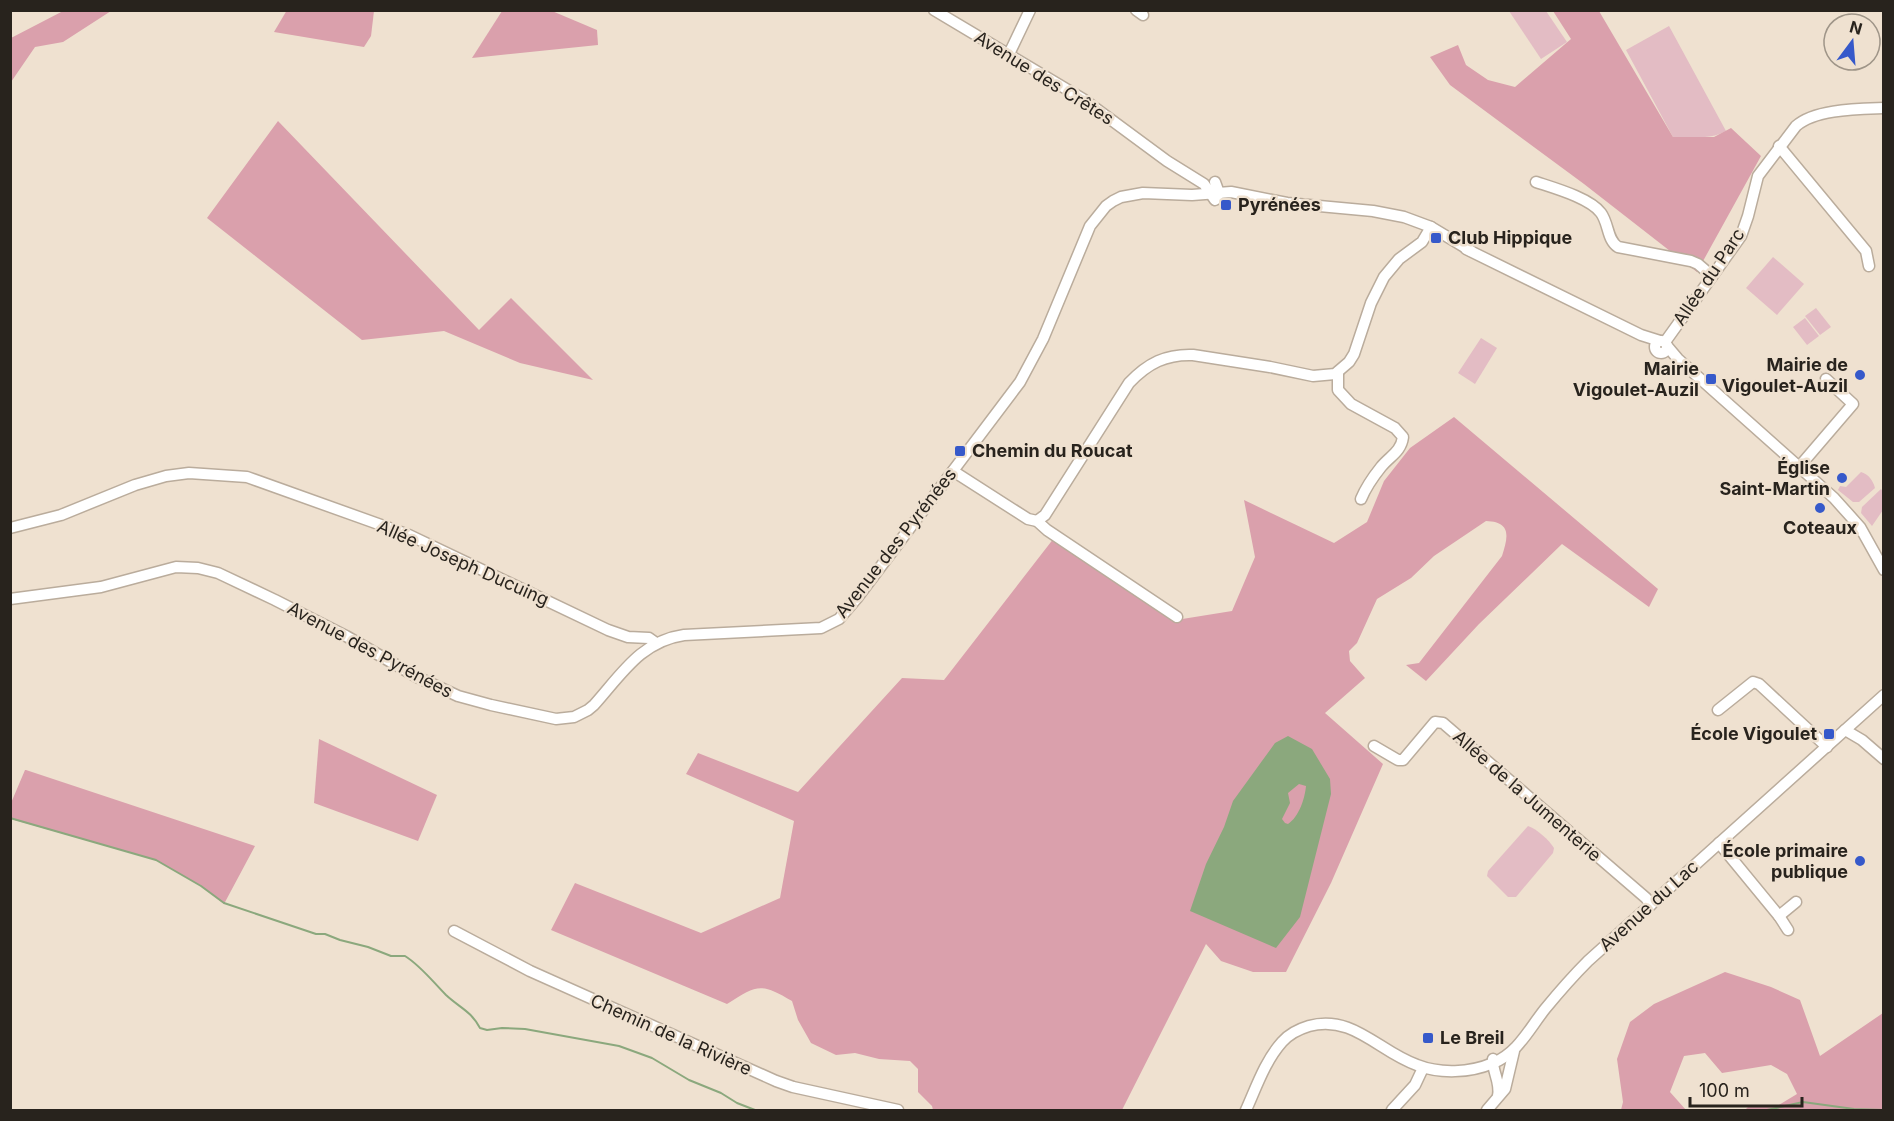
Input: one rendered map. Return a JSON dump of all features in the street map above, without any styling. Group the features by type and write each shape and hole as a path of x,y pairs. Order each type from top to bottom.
{"street":[{"name":"Avenue des Crêtes","path":"934,10 1083,99 1215,192 1231,192"},
{"path":"1009,54 1030,10"},
{"name":"Allée du Parc","path":"1662,346 1741,236 1758,177 1796,126 1811,117 1884,108"},
{"path":"1779,146 1866,251 1869,266"},
{"name":"Avenue des Crêtes","path":"1151,149 1215,192"},
{"path":"1192,195 1196,186 1195,178"},
{"path":"1536,182 1569,194 1596,208 1605,220 1613,244 1618,247 1690,261 1698,264 1712,276"},
{"name":"Avenue des Pyrénées","path":"1156,193 1193,200 1215,192"},
{"name":"Avenue des Pyrénées","path":"10,599 100,587 176,567 208,570 275,600 442,690 491,705 556,719 574,717 588,710 630,664 656,643 684,635 821,628 833,624 844,615 1020,382 1043,339 1083,240 1096,216 1106,206 1120,197 1143,193 1192,195 1215,192 1291,210 1309,211 1331,208"},
{"name":"Avenue des Pyrénées","path":"1231,192 1279,201 1389,214 1430,230 1662,346"},
{"path":"1037,521 1045,515 1129,382 1139,372 1158,360 1194,355 1313,376 1327,376 1338,372 1349,363 1354,354 1371,303 1384,277 1399,259 1422,242 1430,230"},
{"path":"1662,346 1849,513 1860,527 1884,570"},
{"path":"1338,372 1338,390 1351,404 1395,428 1403,437 1401,447 1379,470 1366,487 1361,499"},
{"path":"1799,467 1853,404 1826,379"},
{"path":"952,471 1028,519 1037,521 1177,617"},
{"name":"Allée Joseph Ducuing","path":"10,528 61,515 152,479 189,472 247,477 409,534 608,630 628,637 649,638 656,643"},
{"path":"1718,710 1753,681 1760,684 1827,747"},
{"name":"Avenue du Lac","path":"1246,1110 1279,1045 1295,1031 1315,1024 1337,1024 1360,1032 1403,1059 1423,1068 1457,1072 1495,1060 1514,1051 1570,980 1884,695"},
{"path":"1855,721 1862,740"},
{"name":"Allée de la Jumenterie","path":"1374,746 1398,760 1403,760 1435,723 1443,723 1652,905"},
{"path":"1845,730 1862,740 1884,759"},
{"path":"1719,843 1788,930"},
{"path":"1779,916 1796,902"},
{"name":"Chemin de la Rivière","path":"454,931 530,971 776,1081 793,1087 898,1110"},
{"name":"Avenue du Lac","path":"1495,1060 1530,1028"},
{"path":"1487,1110 1505,1089 1514,1051"},
{"path":"1495,1060 1502,1065 1506,1083"},
{"path":"1495,1060 1499,1083 1497,1099"},
{"path":"1392,1110 1415,1085 1423,1068"}],"shaded area":[{"path":"65,10 111,11 63,42 35,47 11,82 11,38"},
{"path":"287,10 374,11 371,36 364,47 274,32"},
{"path":"502,11 552,11 597,30 598,45 472,58"},
{"path":"1509,11 1546,11 1567,42 1541,59"},
{"path":"1553,11 1599,11 1673,137 1714,137 1731,128 1761,156 1697,272 1584,184 1450,85 1430,57 1458,45 1466,65 1488,80 1515,87 1571,39"},
{"path":"1669,26 1726,131 1707,137 1673,137 1626,50"},
{"path":"278,121 479,330 511,298 593,380 520,363 444,331 362,340 207,218"},
{"path":"1773,257 1804,284 1777,315 1746,288"},
{"path":"1816,308 1831,327 1820,335 1805,316"},
{"path":"1805,318 1819,336 1807,345 1793,327"},
{"path":"1481,338 1497,348 1475,384 1458,373"},
{"path":"1454,417 1658,589 1649,607 1562,544 1479,624 1426,681 1406,665 1419,663 1502,556 1506,543 1504,528 1500,524 1486,521 1434,556 1411,578 1377,599 1357,643 1349,651 1350,661 1365,678 1325,713 1383,764 1331,883 1286,972 1253,972 1221,961 1206,944 1122,1110 933,1110 918,1092 918,1069 910,1061 879,1059 855,1053 836,1055 811,1043 798,1020 792,1001 773,991 759,988 727,1004 551,930 575,883 701,933 780,898 794,821 686,774 698,753 798,792 902,678 944,680 1054,538 1176,620 1232,611 1255,557 1244,500 1334,543 1367,522 1384,481 1410,448"},
{"path":"1861,472 1870,478 1875,488 1859,502 1853,502 1838,490 1840,486 1846,487"},
{"path":"1881,489 1883,510 1872,526 1861,513 1862,507"},
{"path":"1288,736 1312,749 1330,779 1331,794 1300,917 1276,948 1190,911 1206,864 1224,827 1233,801 1275,743","holes":["1299,784 1306,786 1298,812 1292,821 1285,823 1282,819 1290,803 1288,793"]},
{"path":"319,739 437,795 418,841 314,803"},
{"path":"25,770 255,846 224,904 201,886 156,860 11,819 11,803"},
{"path":"1528,826 1539,832 1549,842 1554,848 1553,853 1516,897 1508,897 1487,876 1488,871"},
{"path":"1725,972 1771,987 1800,1000 1820,1056 1883,1013 1883,1110 1745,1110 1749,1106 1777,1106 1797,1094 1787,1074 1771,1065 1722,1073 1705,1053 1684,1056 1670,1092 1686,1110 1621,1110 1623,1102 1617,1059 1630,1022 1654,1004"}],"waterway":[{"path":"10,818 156,860 201,886 224,903 391,956 405,956 469,1014 480,1028 487,1030 525,1029 619,1046 652,1058 689,1080 755,1110"},
{"path":"1767,1110 1803,1102 1854,1109 1884,1110"}],"place":[{"name":"Pyrénées","path":"1226,205"},
{"name":"Club Hippique","path":"1436,238"},
{"name":"Mairie de Vigoulet-Auzil","path":"1860,375"},
{"name":"Mairie Vigoulet-Auzil","path":"1711,379"},
{"name":"Chemin du Roucat","path":"960,451"},
{"name":"Église Saint-Martin","path":"1842,478"},
{"name":"Coteaux","path":"1820,508"},
{"name":"École Vigoulet","path":"1829,734"},
{"name":"École primaire publique","path":"1860,861"},
{"name":"Le Breil","path":"1428,1038"}]}
